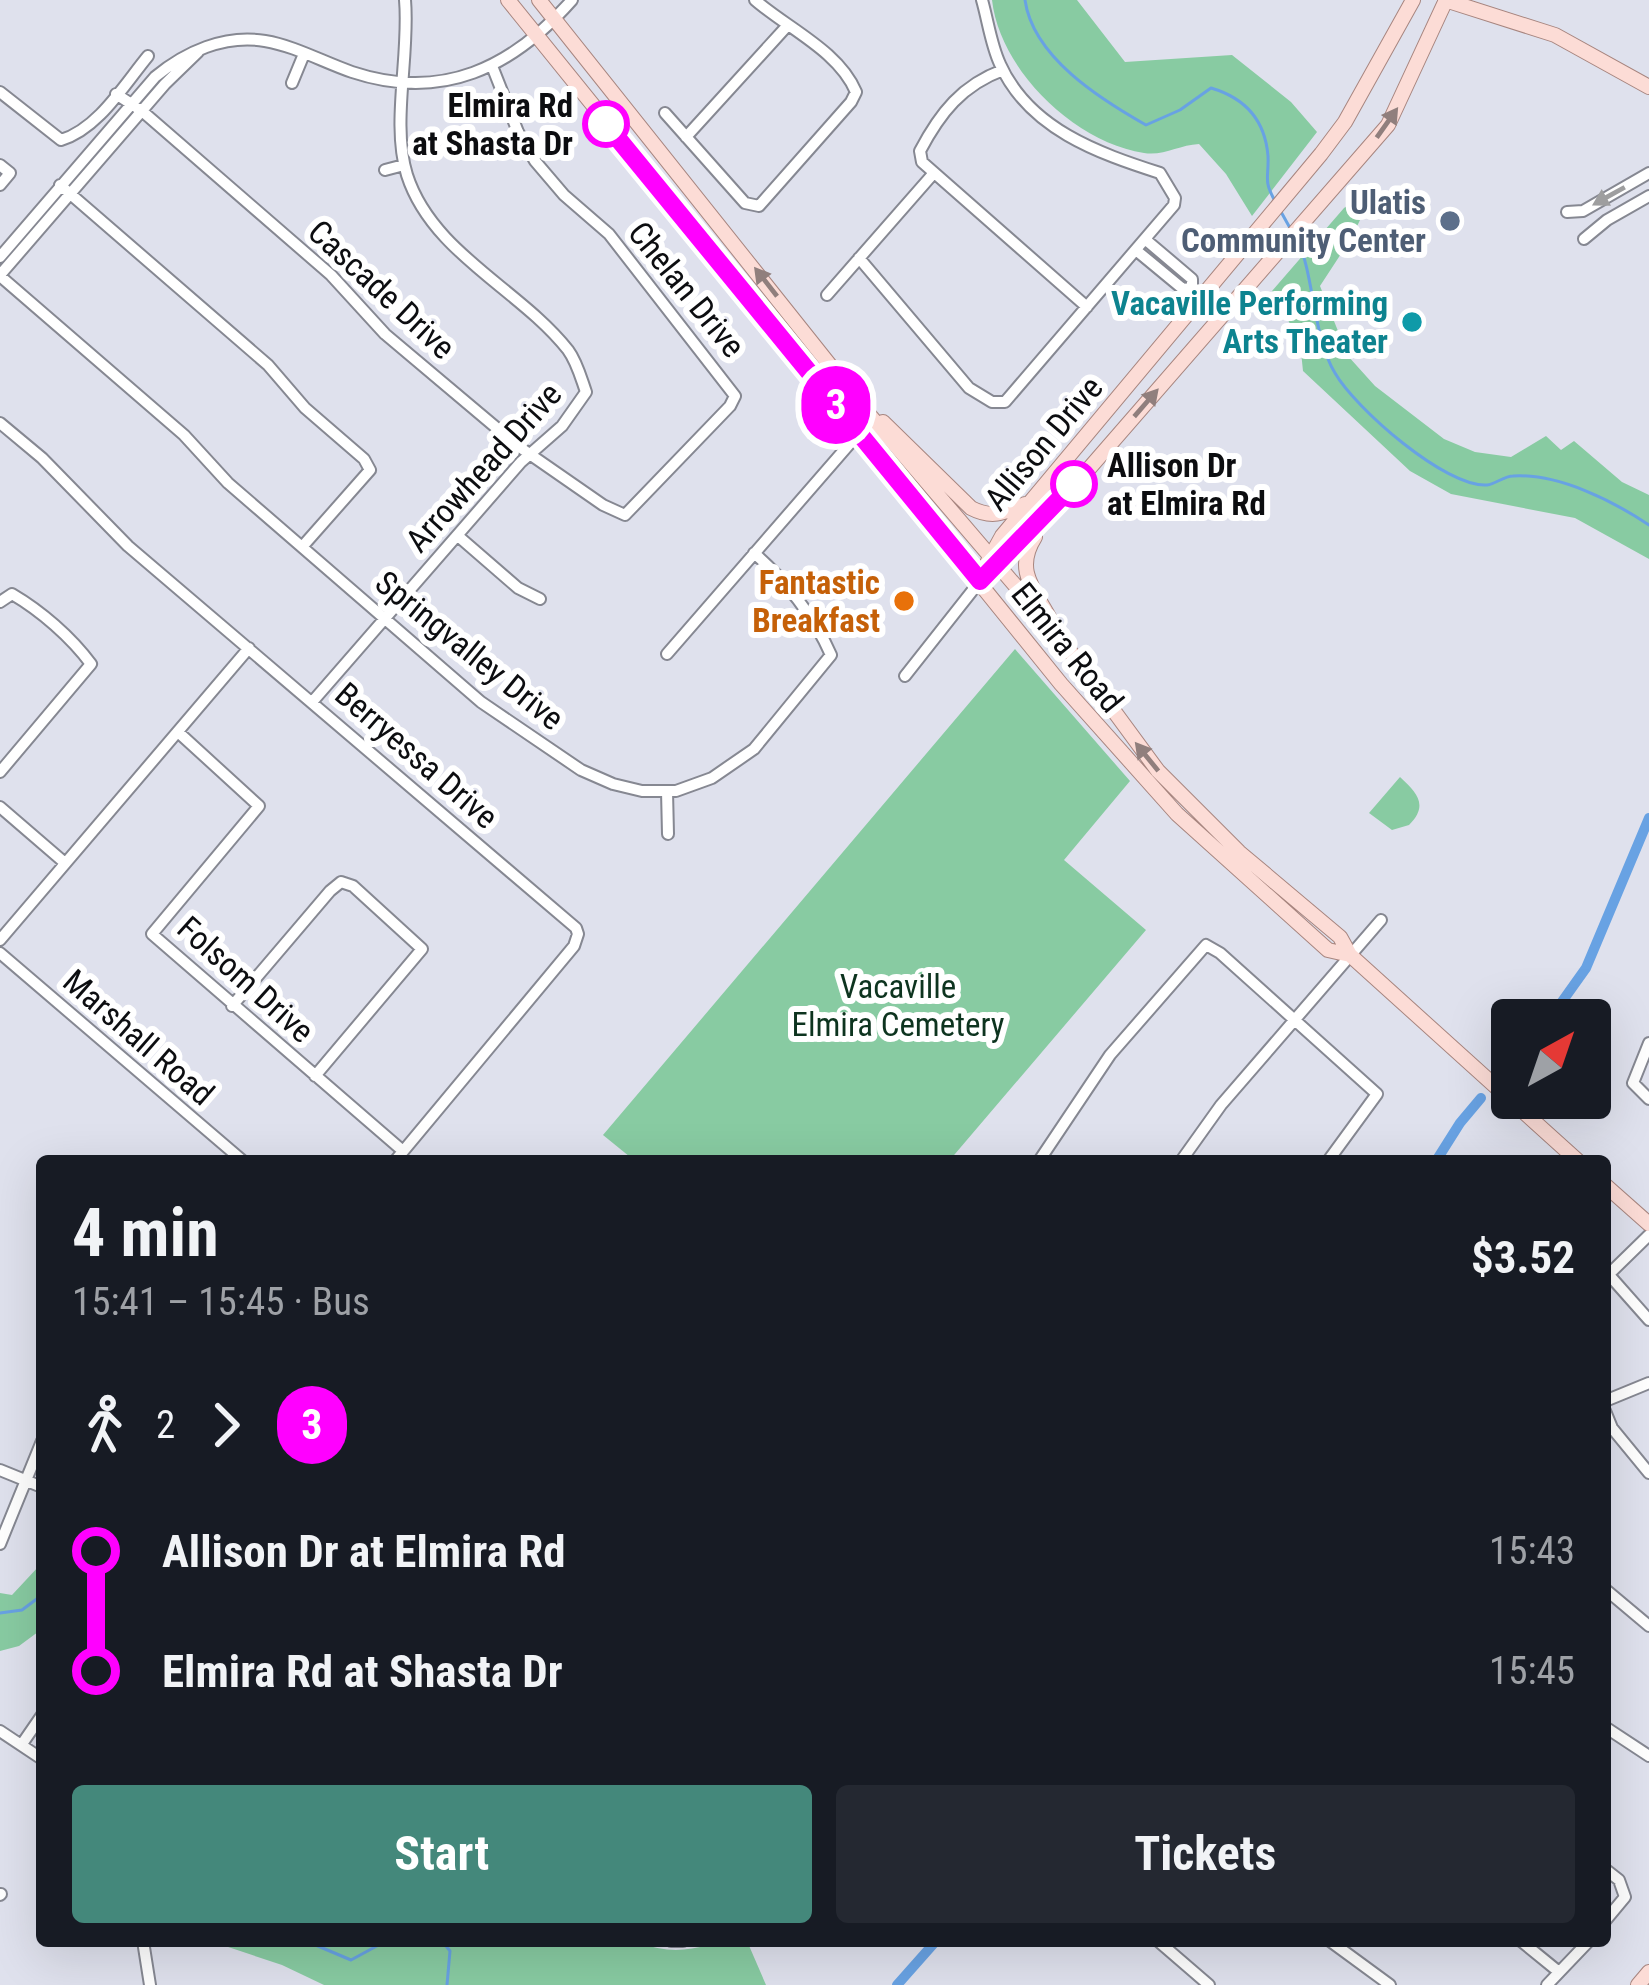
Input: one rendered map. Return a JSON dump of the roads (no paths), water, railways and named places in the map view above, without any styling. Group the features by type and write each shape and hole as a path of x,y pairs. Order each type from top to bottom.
{"main road":[{"name":"Elmira Road","path":"508,0 1146,782 1328,950 1350,955"},
{"name":"Elmira Road","path":"539,0 868,412 1061,639 1158,772 1239,852 1340,938 1350,955 1571,1155"},
{"name":"Allison Drive","path":"980,581 1030,502 1197,292 1299,183 1345,122 1414,0"},
{"name":"Allison Drive","path":"993,561 1052,510 1388,125 1446,0"},
{"path":"1446,0 1555,35 1649,87"},
{"path":"868,412 914,449 971,508 1000,515 1030,502"},
{"path":"1052,510 1024,563 1029,585 1061,639"},
{"path":"1611,1190 1649,1224"},
{"path":"1638,1985 1649,1972"}],"street":[{"name":"Arrowhead Drive","path":"313,701 529,454 562,426 586,392 562,344 428,216 404,165 405,0"},
{"path":"0,275 177,59 223,42 248,39 373,78 404,82 452,79 492,66 536,36 572,0"},
{"path":"665,113 745,203 759,206 856,92 834,62 754,0"},
{"path":"859,258 969,388 992,403 1005,402 1141,245 1175,198 1160,172 1090,150 1052,126 1003,70 982,0"},
{"path":"686,137 788,25"},
{"path":"292,83 304,54"},
{"path":"0,92 61,140 76,136 148,56"},
{"name":"Chelan Drive","path":"492,66 535,161 608,234 735,396 637,506 625,515 603,505"},
{"path":"1003,70 968,87 934,123 920,151 922,162 1087,307"},
{"name":"Cascade Drive","path":"116,94 332,275 385,334 529,454 603,505"},
{"path":"0,257 60,184 137,107"},
{"path":"0,165 10,172 0,185"},
{"path":"385,170 404,165"},
{"path":"1568,212 1583,211 1649,173"},
{"path":"827,295 933,174"},
{"path":"60,184 268,364 305,408 364,459 370,470 302,547"},
{"path":"1584,239 1649,196"},
{"path":"1141,245 1192,279 1197,292"},
{"name":"Springvalley Drive","path":"0,275 184,435 228,483 481,702 581,770 613,784 667,791 732,767 754,749 831,655 791,592 754,553"},
{"path":"667,654 868,412"},
{"name":"Berryessa Drive","path":"2,428 42,458 128,546 578,934 574,946 510,1026 400,1155"},
{"path":"458,536 518,588 540,599"},
{"name":"Allison Drive","path":"905,676 980,581"},
{"path":"0,602 12,594 26,602 80,648 91,664 0,772"},
{"path":"0,940 249,648"},
{"name":"Folsom Drive","path":"178,732 259,806 152,934 398,1155"},
{"path":"667,791 668,834"},
{"path":"0,807 65,863"},
{"path":"232,1006 341,881 368,898 422,949 314,1076"},
{"path":"1185,1155 1221,1105 1381,920"},
{"path":"1043,1155 1111,1055 1206,945 1377,1094 1332,1155"},
{"name":"Marshall Road","path":"0,953 236,1155"},
{"path":"1649,1043 1633,1083 1649,1099"},
{"path":"1611,1273 1649,1235"},
{"path":"1611,1281 1649,1320"},
{"path":"1611,1399 1649,1383"},
{"path":"1611,1426 1649,1473"},
{"path":"0,1544 36,1454"},
{"path":"0,1470 36,1484"},
{"path":"1611,1594 1649,1626"},
{"path":"22,1744 36,1724"},
{"path":"0,1731 36,1754"},
{"path":"1611,1731 1649,1756"},
{"path":"1611,1875 1624,1888 1625,1898 1611,1914"},
{"path":"144,1947 150,1985"},
{"path":"1165,1947 1209,1985"},
{"path":"1338,1947 1390,1985"},
{"path":"1528,1947 1558,1972"},
{"path":"1547,1985 1582,1947"}],"waterway":[{"path":"1025,0 1031,21 1055,58 1109,103 1146,125 1180,110 1211,88 1243,104 1263,131 1268,183 1275,201"},
{"path":"1280,210 1290,228"},
{"path":"1298,241 1322,342 1335,373 1361,406 1403,443 1449,474 1470,482 1487,485 1513,476 1548,479 1602,498 1649,525"},
{"path":"1564,999 1586,968 1649,818"},
{"path":"1440,1155 1481,1098"},
{"path":"0,1613 22,1610 36,1600"},
{"path":"320,1947 351,1960 375,1947"},
{"path":"447,1947 447,1985"},
{"path":"897,1985 931,1947"}],"place":[{"name":"Elmira Rd at Shasta Dr","path":"606,124"},
{"name":"Ulatis Community Center","path":"1450,221"},
{"name":"Vacaville Performing Arts Theater","path":"1412,322"},
{"name":"Allison Dr at Elmira Rd","path":"1074,484"},
{"name":"Fantastic Breakfast","path":"904,601"}],"park label":[{"name":"Vacaville Elmira Cemetery","path":"898,1005"}]}
